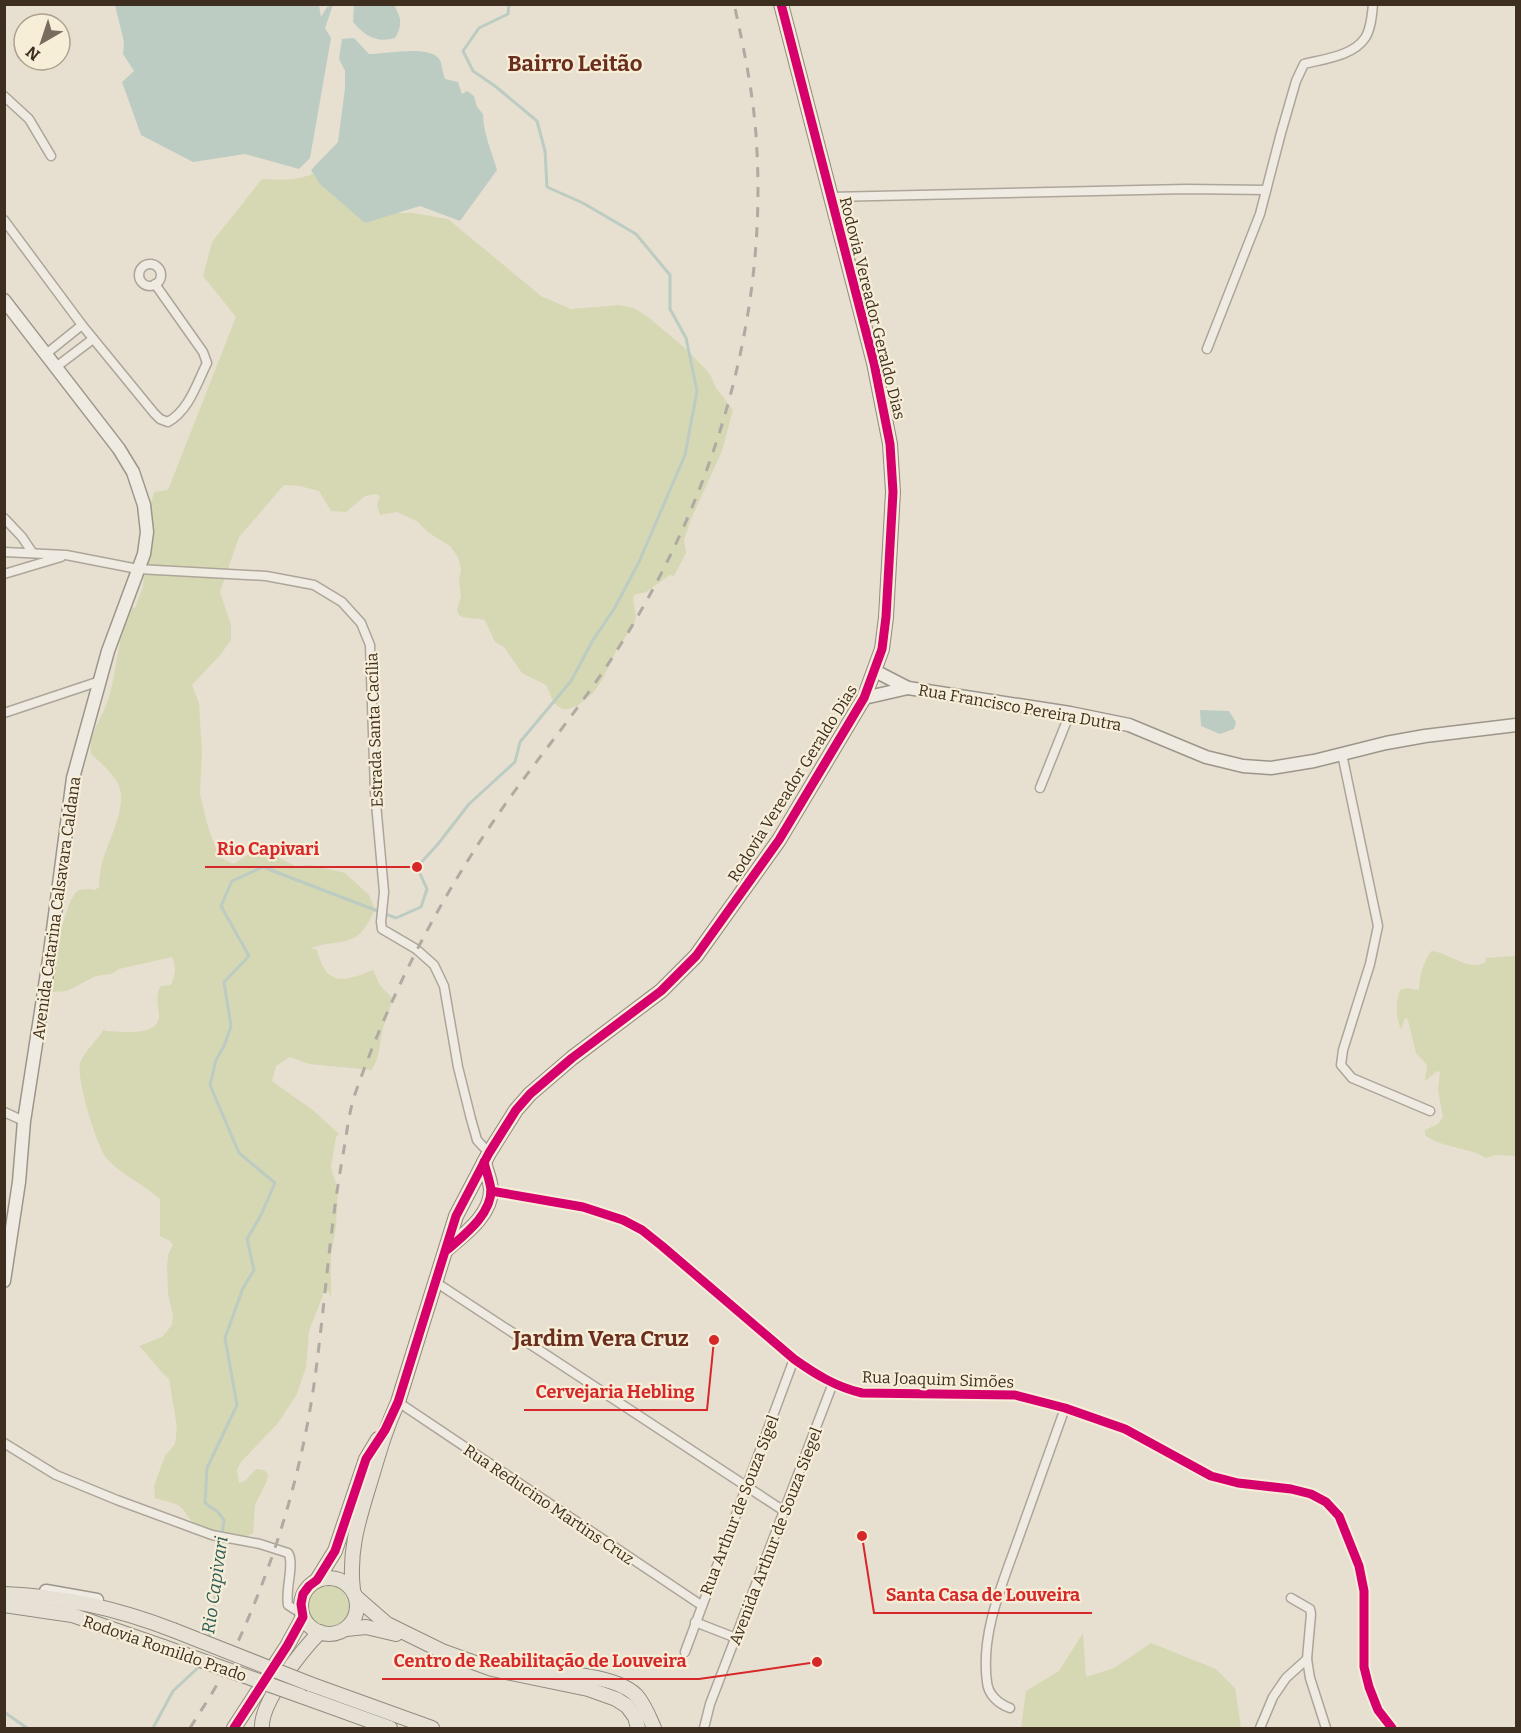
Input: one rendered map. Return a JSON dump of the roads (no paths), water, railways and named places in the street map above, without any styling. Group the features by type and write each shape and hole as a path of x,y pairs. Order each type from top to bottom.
{"main road":[{"name":"Rodovia Vereador Geraldo Dias","path":"317,1580 335,1551 366,1459 385,1430 398,1402 456,1216 486,1157 516,1110 530,1094 572,1058 661,991 696,956 779,840 864,698 882,649 893,492 892,460 874,363 781,4"},
{"path":"446,1250 472,1227 486,1210 491,1191 486,1157"},
{"path":"469,1189 479,1188 491,1191"},
{"path":"456,1216 472,1227"},
{"name":"Rodovia Vereador Geraldo Dias","path":"354,1593 350,1568 353,1540 385,1430"},
{"path":"234,1728 287,1646 302,1615 303,1594 317,1580 327,1577 337,1578 346,1583 387,1624 413,1637 480,1665 554,1684 588,1689 616,1699 635,1717 638,1728"},
{"path":"346,1629 356,1615 354,1593"},
{"name":"Rodovia Romildo Prado","path":"4,1594 64,1599 170,1629 310,1684 432,1728"},
{"name":"Rodovia Romildo Prado","path":"4,1605 72,1615 390,1728"},
{"path":"302,1615 313,1629 320,1632 338,1633 346,1629 366,1627 413,1637"},
{"path":"262,1728 263,1714 291,1667 300,1653 320,1632"},
{"path":"508,1672 549,1672 592,1678 623,1686 635,1695 645,1708 654,1728"}],"street":[{"path":"1207,349 1260,214 1296,81 1304,64 1334,57 1354,48 1366,37 1373,4"},
{"path":"4,96 29,118 51,156"},
{"path":"830,197 1185,189 1266,190"},
{"path":"4,220 93,339 160,419 168,422 179,416 207,363 206,357 155,284"},
{"name":"Avenida Catarina Calsavara Caldana","path":"4,300 118,449 133,472 144,505 147,532 144,554 108,651 73,778 50,960 24,1120 19,1182 4,1281"},
{"path":"46,354 82,325"},
{"path":"56,367 93,339"},
{"path":"4,518 22,537 32,552"},
{"name":"Estrada Santa Cacília","path":"4,552 66,555 138,569 266,576 314,585 342,602 361,623 370,645 375,792 384,892 381,922 385,932 416,949 434,966 444,986 458,1067 477,1140 486,1157"},
{"path":"4,574 66,555"},
{"name":"Rua Francisco Pereira Dutra","path":"875,671 908,688 1070,713 1129,725 1206,757 1243,766 1271,768 1314,761 1425,736 1516,725"},
{"path":"4,713 100,681"},
{"name":"Rua Francisco Pereira Dutra","path":"864,698 908,688"},
{"path":"1041,788 1070,713"},
{"path":"1342,754 1378,926 1370,964 1343,1050 1341,1065 1352,1078 1430,1111"},
{"path":"4,1112 24,1120"},
{"name":"Rua Joaquim Simões","path":"491,1191 584,1207 601,1211 629,1223 662,1246 794,1359 833,1383 862,1393 1015,1395 1065,1408 1125,1429 1211,1476 1238,1483 1291,1489 1311,1494 1326,1502 1339,1516 1359,1566 1364,1591 1364,1667 1378,1710 1392,1728"},
{"path":"437,1282 784,1511"},
{"name":"Rua Arthur de Souza Sigel","path":"685,1652 794,1359"},
{"name":"Avenida Arthur de Souza Siegel","path":"697,1728 705,1725 710,1704 833,1383"},
{"name":"Rua Reducino Martins Cruz","path":"398,1402 701,1605"},
{"path":"1010,1708 1001,1705 987,1684 986,1653 989,1632 1004,1580 1065,1408"},
{"path":"4,1443 56,1475 167,1519 212,1535 283,1551 291,1556 286,1596 288,1605 302,1615"},
{"path":"4,1588 48,1591 93,1599 134,1613 170,1629"},
{"path":"1291,1598 1310,1609 1307,1659 1310,1678 1326,1728"},
{"path":"695,1622 736,1638"},
{"path":"1260,1728 1279,1687 1307,1659"}],"waterway":[{"name":"Rio Capivari","path":"208,1640 224,1520 218,1512 205,1503 207,1468 237,1405 225,1338 243,1288 254,1270 247,1239 275,1183 239,1153 210,1085 216,1060 231,1026 224,982 249,956 221,906 232,881 263,867 396,918 421,907 427,889 417,867 469,804 515,762 520,742 571,681 593,640 614,609 639,562 685,455 697,391 686,338 670,309 670,275 636,234 583,203 547,187 545,151 537,121 473,71 463,51 479,28 508,14 509,4"},
{"name":"Rio Capivari","path":"153,1728 173,1691 202,1664"},
{"path":"4,1712 27,1728"}],"railway":[{"path":"190,1728 212,1694 241,1636 271,1560 294,1482 311,1402 348,1122 355,1094 384,1020 436,914 477,846 605,668 652,591 681,533 706,472 726,410 742,347 752,282 757,217 757,152 752,96 734,4"}],"place":[{"name":"Rio Capivari","path":"417,867"},
{"name":"Cervejaria Hebling","path":"714,1340"},
{"name":"Santa Casa de Louveira","path":"862,1536"},
{"name":"Centro de Reabilitação de Louveira","path":"817,1662"}],"district":[{"name":"Bairro Leitão","path":"575,63"},
{"name":"Jardim Vera Cruz","path":"601,1338"}]}
